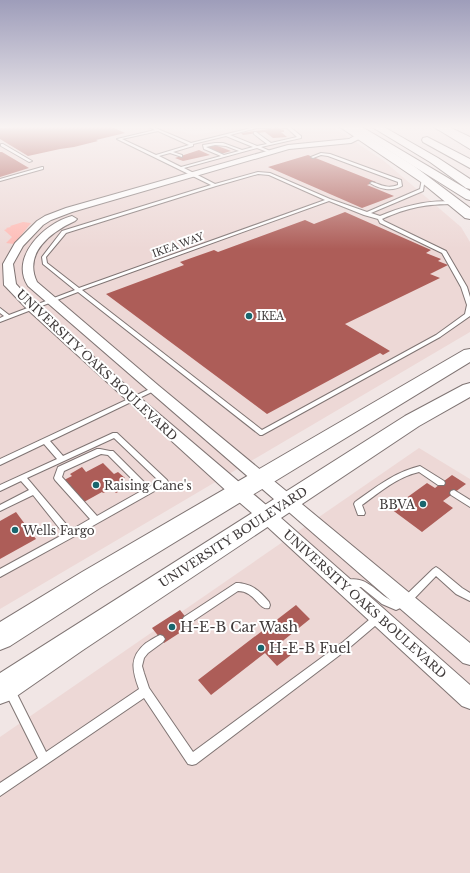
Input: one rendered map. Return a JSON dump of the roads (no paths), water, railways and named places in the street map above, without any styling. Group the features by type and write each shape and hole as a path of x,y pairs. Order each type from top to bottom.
{"main road":[{"path":"407,168 470,215"},
{"path":"421,168 470,196"},
{"path":"445,168 470,185"},
{"path":"454,168 470,177"},
{"path":"0,637 261,478 470,354"},
{"name":"UNIVERSITY BOULEVARD","path":"4,688 73,641 412,421 470,389"}],"street":[{"name":"UNIVERSITY OAKS BOULEVARD","path":"221,168 198,177 66,221 47,232 28,258 28,278 32,284 51,301 470,656"},
{"name":"UNIVERSITY OAKS BOULEVARD","path":"234,168 69,210 40,223 19,244 8,264 10,285 32,308 132,400 266,515 379,617 468,693"}],"lane":[{"path":"0,180 42,168"},
{"path":"181,168 215,185"},
{"path":"364,168 400,181 400,186 393,189 386,189 372,183"},
{"path":"273,170 215,185 64,232 44,258 45,264 262,433 438,336 468,315 470,305 464,287 444,252 382,222 380,218"},
{"path":"258,173 270,174 329,200 380,218 415,204 426,202 456,203"},
{"path":"366,214 422,190 424,179"},
{"name":"IKEA WAY","path":"0,320 77,290 329,200"},
{"path":"0,310 8,317"},
{"path":"0,462 154,389"},
{"path":"0,488 115,435 164,482 0,573"},
{"path":"46,440 62,459"},
{"path":"96,520 58,478 61,469 100,451 110,452 149,491"},
{"path":"361,513 358,510 358,504 389,481 408,471 420,468 441,484"},
{"path":"22,477 70,535"},
{"path":"0,508 34,491"},
{"path":"454,493 470,504"},
{"path":"344,584 359,583 368,587 378,598 390,605 396,606 406,601 436,571 459,591 470,597"},
{"path":"188,620 236,587 245,587 253,590 266,605"},
{"path":"160,638 144,649 139,657 136,668 145,691 192,760 346,645 379,617"},
{"path":"4,688 44,759"},
{"path":"0,790 145,691"}],"place":[{"name":"IKEA","path":"249,316"},
{"name":"Raising Cane's","path":"96,485"},
{"name":"BBVA","path":"423,504"},
{"name":"Wells Fargo","path":"15,530"},
{"name":"H-E-B Car Wash","path":"172,627"},
{"name":"H-E-B Fuel","path":"261,648"}]}
